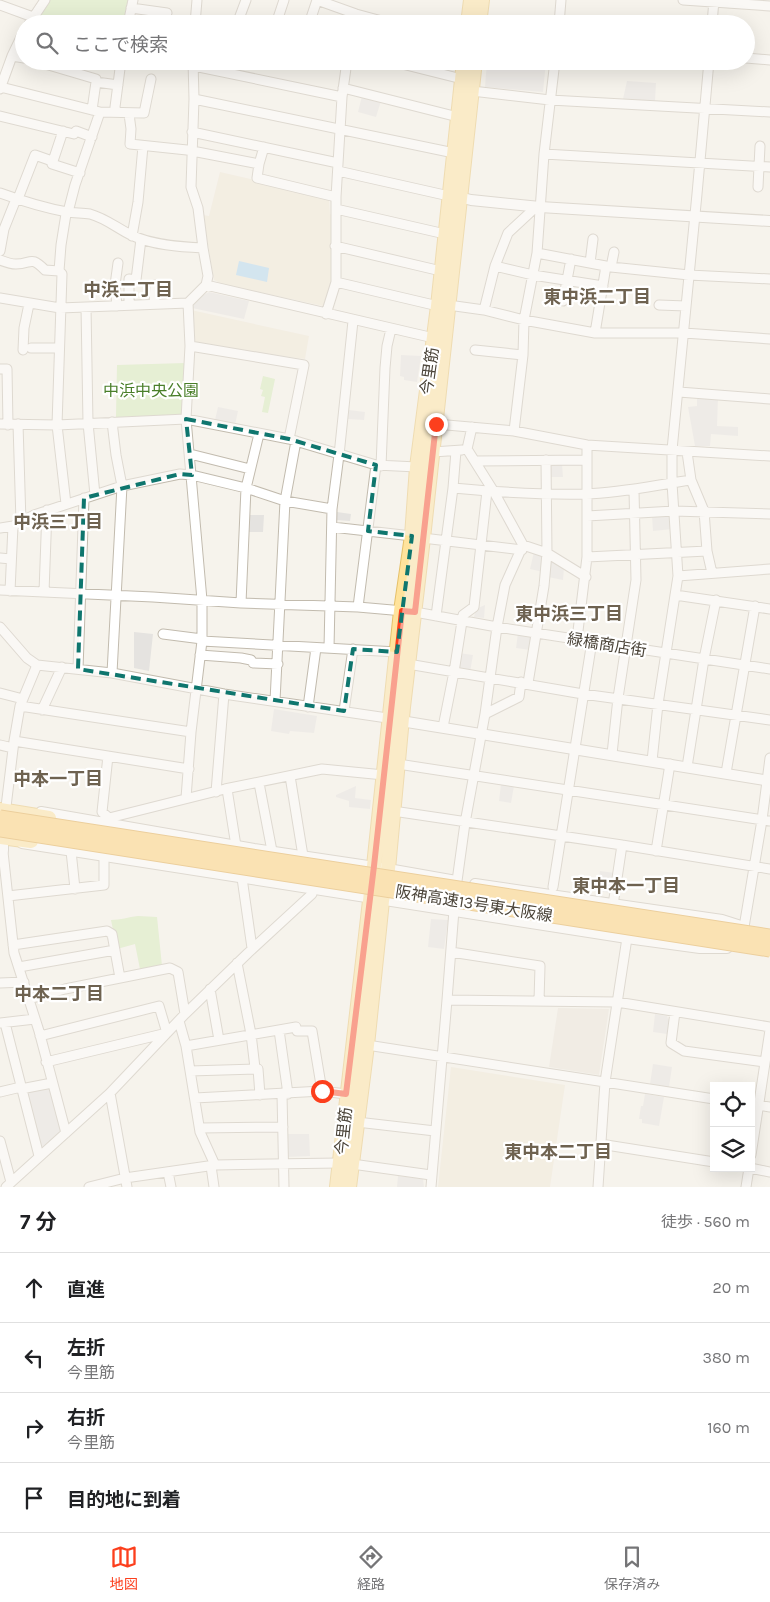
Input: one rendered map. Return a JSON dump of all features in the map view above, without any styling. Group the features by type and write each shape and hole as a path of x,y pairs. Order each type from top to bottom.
{"highway":[{"name":"阪神高速13号東大阪線","path":"2,813 770,937"},
{"name":"阪神高速13号東大阪線","path":"1,843 770,949"}],"main road":[{"path":"471,0 474,15"},
{"path":"477,15 482,0"},
{"name":"今里筋","path":"443,305 441,271 445,234 455,196 454,153 463,70"},
{"name":"今里筋","path":"349,1187 345,1163 346,1094 381,868 393,811 398,764 396,719 397,652 408,611 418,537 433,452 443,305 455,196 474,70"},
{"name":"今里筋","path":"418,537 417,467 440,340"},
{"name":"今里筋","path":"381,868 384,775 408,664 408,611"},
{"path":"2,813 59,820"},
{"path":"1,843 54,844"},
{"name":"今里筋","path":"336,1187 357,1122 367,1045 376,900"},
{"path":"688,920 770,931"},
{"path":"683,940 770,953"}],"street":[{"path":"34,15 45,0"},
{"path":"196,15 197,0"},
{"path":"240,15 246,0"},
{"path":"279,15 284,0"},
{"path":"312,15 317,0 347,15"},
{"path":"560,15 561,0"},
{"path":"683,0 770,6"},
{"path":"713,15 714,1"},
{"path":"132,4 167,13"},
{"path":"0,5 21,15"},
{"path":"15,50 0,88 96,112 144,113 151,79"},
{"path":"755,59 770,60"},
{"path":"66,70 96,79 96,112 92,137 66,214 61,245 60,271 62,274 57,424 66,504"},
{"path":"116,112 115,107 120,70"},
{"path":"0,298 60,308 188,303 206,285 208,276 198,208 190,187 194,70"},
{"path":"225,70 458,117"},
{"path":"326,314 336,282 336,197 346,70"},
{"path":"426,70 462,79"},
{"path":"514,431 523,355 524,320 537,252 538,207 554,70"},
{"path":"652,761 658,704 678,576 678,552 672,483 672,450 679,392 707,70"},
{"path":"96,82 118,85"},
{"path":"472,91 550,100 770,112"},
{"path":"194,99 454,153"},
{"path":"129,114 130,144 192,152 259,164"},
{"path":"0,116 74,134 76,131 92,137"},
{"path":"52,161 63,131"},
{"path":"192,132 264,147 471,200 538,207 770,221"},
{"path":"129,305 129,279 136,280 138,202 143,146"},
{"path":"758,188 760,146"},
{"path":"264,147 257,178 336,197"},
{"path":"544,154 770,167"},
{"path":"0,251 4,229 35,155 52,161 52,164 80,173"},
{"path":"0,193 68,212 90,214 104,219 137,237 175,246 203,248"},
{"path":"484,310 495,266 508,233 538,207"},
{"path":"336,209 445,234"},
{"path":"590,263 593,239"},
{"path":"335,246 441,271"},
{"path":"537,252 608,266 689,275 770,279"},
{"path":"594,334 602,286 614,252"},
{"path":"554,299 563,301 571,259"},
{"path":"0,260 15,264 32,261 38,263 46,270 60,271"},
{"path":"117,306 115,285 118,263"},
{"path":"495,266 533,275 568,279 602,286"},
{"path":"336,282 443,305 484,310 594,334 684,333 770,339"},
{"path":"154,304 155,285"},
{"path":"206,285 440,340"},
{"path":"186,798 191,732 202,640 202,600 186,419 190,346 188,303"},
{"path":"28,304 24,328 27,349 59,348"},
{"path":"659,305 686,306"},
{"path":"86,307 88,423 95,495"},
{"path":"329,648 332,509 340,455 353,320"},
{"path":"358,607 378,466 387,346 391,329"},
{"path":"190,346 304,365 292,440 285,501 275,701"},
{"path":"475,350 523,355"},
{"path":"0,369 7,369 4,424 186,419 292,440 378,466 417,467"},
{"path":"679,392 770,399"},
{"path":"112,422 122,486 112,673"},
{"path":"10,591 11,559 17,524 18,424"},
{"path":"436,424 514,431 587,445 770,456"},
{"path":"472,428 467,449 522,548"},
{"path":"241,603 246,488 259,434"},
{"path":"577,639 586,577 587,445"},
{"path":"433,452 467,449"},
{"path":"436,616 456,450"},
{"path":"688,452 691,480 704,511 707,551 712,573"},
{"path":"190,454 250,469"},
{"path":"485,714 519,697 524,683 536,632 547,553 546,460"},
{"path":"475,461 586,460"},
{"path":"0,528 17,524 47,510 122,486 180,474 192,475 246,488 285,501 332,509"},
{"path":"452,488 491,492 586,494 634,490 691,480"},
{"path":"612,754 618,698 635,597 634,490"},
{"path":"443,727 463,615 474,607 491,492"},
{"path":"78,669 84,498"},
{"path":"44,592 47,510"},
{"path":"587,516 674,511 770,514"},
{"path":"332,527 522,548 547,553 586,577"},
{"path":"457,881 505,585 522,548"},
{"path":"587,557 707,551"},
{"path":"0,558 11,559"},
{"path":"678,576 770,569"},
{"name":"緑橋商店街","path":"0,590 408,611 497,627 770,669"},
{"path":"675,595 770,608"},
{"path":"687,767 704,659 716,600"},
{"path":"726,773 755,606"},
{"path":"0,627 26,658 36,665 112,673 224,694 396,719 769,780"},
{"path":"163,634 202,640 278,646 397,652"},
{"path":"553,887 592,641"},
{"path":"308,707 316,648"},
{"path":"344,711 353,649"},
{"path":"200,655 241,658 251,660 253,663 278,664"},
{"path":"408,664 583,694 696,708 770,720"},
{"path":"36,665 22,702 13,744 2,813 1,843 14,954 40,1036 66,1133"},
{"path":"42,710 62,667"},
{"path":"0,693 42,710 191,732"},
{"path":"216,792 224,694"},
{"path":"0,745 13,744 108,756 189,769"},
{"path":"108,756 102,812 109,818"},
{"path":"2,813 34,811 272,852 722,920 744,928 753,866 766,820 770,758"},
{"path":"398,764 766,820"},
{"path":"656,851 670,764"},
{"path":"99,823 109,818 186,798 322,769 384,775"},
{"path":"290,776 303,856"},
{"path":"259,783 272,852"},
{"path":"227,789 236,846"},
{"path":"393,811 770,869"},
{"path":"1,843 26,844 627,938 700,948 740,948"},
{"path":"613,905 622,845"},
{"path":"71,851 75,889"},
{"path":"8,896 104,886 104,856"},
{"path":"242,878 252,948"},
{"path":"9,1185 110,1093 210,989 312,894 312,888"},
{"path":"431,1187 454,910"},
{"path":"13,945 107,931 112,934 120,978"},
{"path":"598,1187 605,1082 627,938"},
{"path":"18,967 115,950"},
{"path":"451,952 540,966 539,1001"},
{"path":"237,964 251,1034 255,1068 258,1068 260,1095"},
{"path":"29,999 65,989 170,968 178,972 190,1071 200,1128 213,1165 214,1187"},
{"path":"0,983 24,982"},
{"path":"210,989 218,1040"},
{"path":"447,1000 617,1002 770,1029 755,1105 770,1107"},
{"path":"40,1036 159,1006 167,1033"},
{"path":"675,1012 671,1042 684,1051 765,1062"},
{"path":"35,1019 2,1023 39,1156"},
{"path":"186,1046 296,1027 297,1031 312,1031 322,1091"},
{"path":"279,1030 285,1094 283,1127 284,1187"},
{"path":"46,1062 167,1033"},
{"path":"367,1045 710,1098"},
{"path":"190,1071 255,1068"},
{"path":"0,1092 52,1083"},
{"path":"195,1098 322,1091 346,1094"},
{"path":"110,1093 126,1183"},
{"path":"357,1122 435,1130"},
{"path":"200,1128 283,1127"},
{"path":"0,1141 9,1185"},
{"path":"600,1144 710,1161"},
{"path":"89,1187 126,1183 168,1172 213,1165 345,1163 431,1175"},
{"path":"755,1169 770,1172"},
{"path":"168,1172 171,1187"},
{"path":"746,1187 748,1172"}],"highlighted area":[{"path":"186,419 289,439 376,465 368,531 412,536 397,652 353,649 344,711 78,669 84,498 180,474 192,475"}],"shaded area":[{"path":"486,70 545,70 543,92 485,87"},
{"path":"627,81 656,83 655,101 623,99"},
{"path":"362,96 381,101 376,117 358,112"},
{"path":"220,172 329,197 330,214 333,215 333,278 327,302 323,306 222,284 214,280 203,215 209,216"},
{"path":"209,292 249,301 244,319 192,308 198,298"},
{"path":"191,310 309,336 305,359 193,344"},
{"path":"401,355 421,356 417,382 404,380 404,377 400,376"},
{"path":"697,398 718,398 717,426 738,427 738,436 711,434 710,446 695,446 688,407 697,406"},
{"path":"218,407 238,411 235,425 215,420"},
{"path":"349,410 365,412 364,420 348,419"},
{"path":"548,464 562,464 563,477 549,477"},
{"path":"337,512 351,514 350,521 336,520"},
{"path":"672,514 673,529 653,531 652,516"},
{"path":"250,515 264,515 263,532 249,532"},
{"path":"534,552 545,556 543,572 530,569"},
{"path":"551,561 564,568 563,580 548,577"},
{"path":"485,605 484,618 474,617 476,609"},
{"path":"134,632 153,634 149,671 134,668"},
{"path":"518,633 533,635 530,650 516,648"},
{"path":"459,653 473,655 470,672 456,670"},
{"path":"274,709 317,716 314,733 290,731 289,734 271,731"},
{"path":"501,784 514,786 511,803 499,801"},
{"path":"356,786 355,798 371,800 370,809 349,807 349,801 336,797 336,795"},
{"path":"600,871 615,873 612,893 597,891"},
{"path":"431,919 448,920 444,949 428,947"},
{"path":"558,1008 609,1009 599,1075 549,1067"},
{"path":"655,1014 667,1016 669,1021 667,1034 653,1032"},
{"path":"653,1064 672,1067 669,1087 650,1084"},
{"path":"451,1067 565,1085 550,1187 438,1187"},
{"path":"49,1086 62,1131 40,1149 23,1090"},
{"path":"645,1094 664,1097 659,1126 642,1123 642,1119 639,1119"},
{"path":"286,1134 309,1134 310,1156 286,1157"},
{"path":"398,1176 423,1179 424,1187 397,1187"}],"green space":[{"path":"48,0 130,0 127,15 38,15"},
{"name":"中浜中央公園","path":"186,363 183,416 116,417 117,365"},
{"path":"263,376 275,379 268,413 262,412 265,397 261,396 263,390 260,389"},
{"path":"138,916 157,917 162,966 140,969 135,944 117,949 111,920"}],"water":[{"path":"239,261 269,268 267,282 236,275"}],"district":[{"name":"中浜二丁目","path":"128,290"},
{"name":"東中浜二丁目","path":"597,297"},
{"name":"中浜三丁目","path":"58,522"},
{"name":"東中浜三丁目","path":"569,614"},
{"name":"中本一丁目","path":"58,779"},
{"name":"東中本一丁目","path":"626,886"},
{"name":"中本二丁目","path":"59,994"},
{"name":"東中本二丁目","path":"558,1152"}],"route":[{"path":"322,1091 346,1094 374,866 402,611 415,612 436,424"}]}
